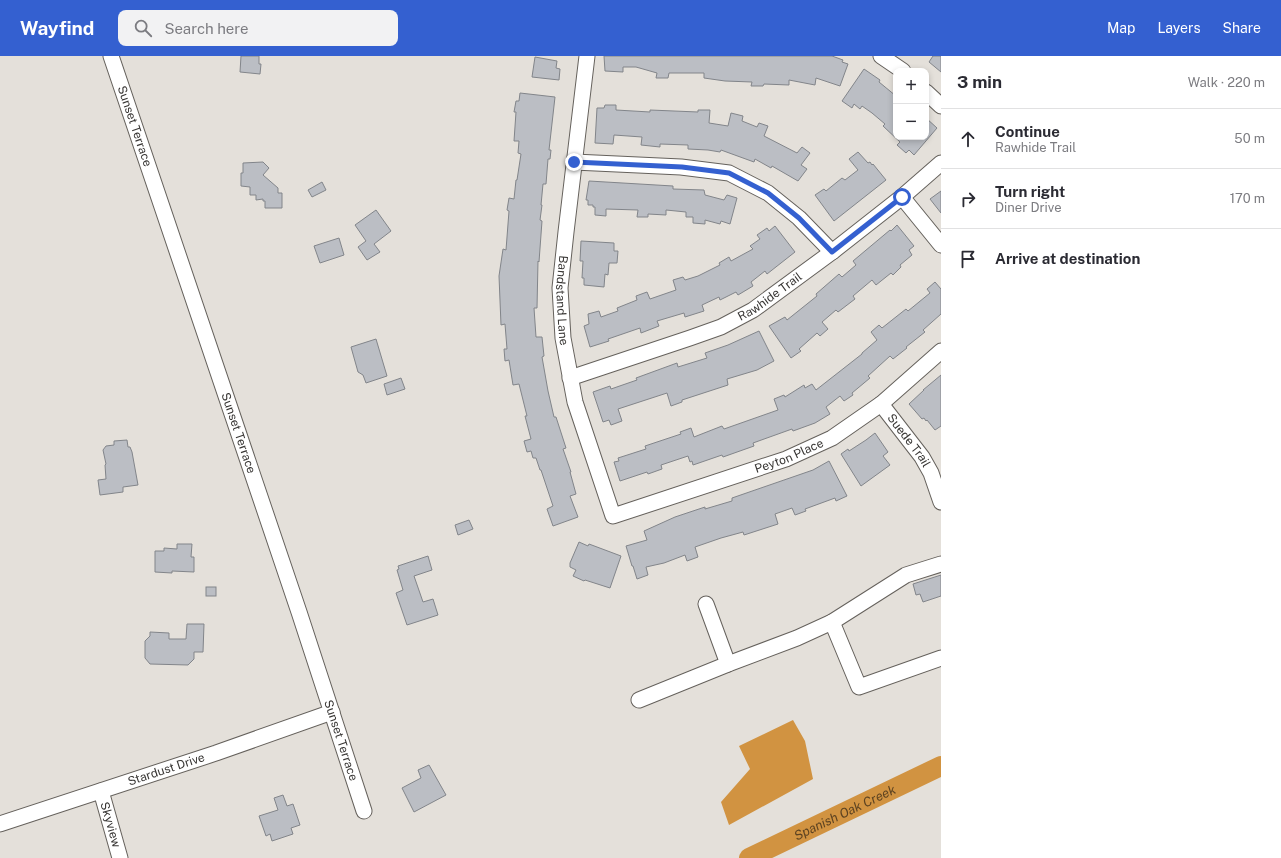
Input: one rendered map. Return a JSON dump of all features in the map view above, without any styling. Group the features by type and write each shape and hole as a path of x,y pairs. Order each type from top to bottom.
{"street":[{"name":"Sunset Terrace","path":"111,56 364,811"},
{"name":"Bandstand Lane","path":"587,56 560,288 563,338 575,402 613,516"},
{"path":"881,56 899,68"},
{"path":"929,95 941,106"},
{"path":"574,162 682,167 729,173 768,193 799,218 832,252"},
{"name":"Rawhide Trail","path":"570,378 690,338 721,326 753,310 832,252 902,197 941,163"},
{"path":"902,197 941,245"},
{"name":"Peyton Place","path":"613,516 786,459 832,438 881,404 941,351"},
{"name":"Suede Trail","path":"881,404 922,457 931,472 941,502"},
{"path":"640,700 797,638 832,622 906,575 941,564"},
{"path":"706,604 728,664"},
{"path":"832,622 857,693 941,658"},
{"name":"Stardust Drive","path":"0,824 216,753 332,712"},
{"name":"Skyview","path":"101,791 120,858"}],"shaded area":[{"path":"793,720 805,741 813,779 729,825 721,802 750,769 739,746"}],"building":[{"path":"241,56 259,56 259,64 261,64 260,74 240,72"},
{"path":"604,56 832,56 843,60 842,62 848,64 840,86 816,78 815,85 789,80 789,85 764,84 763,86 751,86 752,82 725,81 704,78 704,73 669,73 668,78 656,78 657,73 636,67 623,67 623,72 605,71"},
{"path":"933,56 941,56 941,72 929,62"},
{"path":"535,57 557,61 556,68 560,69 559,80 532,77"},
{"path":"864,69 880,80 879,82 893,94 893,135 883,126 885,124 862,106 860,109 854,104 852,108 842,101"},
{"path":"520,93 555,97 549,150 551,150 550,159 548,159 546,184 543,184 539,262 538,261 537,308 534,308 536,337 542,337 544,356 542,357 548,391 554,417 556,417 566,448 563,449 571,472 576,494 570,496 578,517 553,526 547,509 553,506 541,470 536,458 533,458 531,451 527,452 524,441 531,439 525,416 527,416 519,384 513,385 509,360 505,361 504,349 507,349 505,324 501,325 499,276 503,249 506,250 509,211 507,210 509,198 514,199 521,154 518,153 519,141 514,141 516,112 514,112 516,101 519,101"},
{"path":"605,105 616,105 616,110 650,112 650,110 698,112 698,110 710,110 709,123 728,126 731,113 743,116 742,121 757,127 759,123 768,126 764,136 797,153 802,147 810,153 801,165 807,169 798,181 772,166 771,168 755,159 754,162 721,150 720,152 688,149 688,145 660,144 660,147 641,145 642,137 614,135 613,144 595,143 597,108 604,108"},
{"path":"929,121 937,128 929,137"},
{"path":"898,140 927,140 914,155 909,150 906,153 897,145 900,142"},
{"path":"858,152 868,163 870,162 872,165 873,164 886,180 834,221 815,195 824,189 826,191 842,178 845,180 858,170 849,159"},
{"path":"263,162 269,168 263,175 278,188 278,193 282,193 282,208 265,208 265,201 263,201 263,199 256,200 256,195 250,195 250,187 241,186 243,163"},
{"path":"589,181 673,186 673,189 704,190 705,195 724,200 727,195 737,198 730,224 721,221 720,224 705,220 705,224 693,223 693,217 686,217 686,212 666,210 666,215 648,214 648,217 637,217 638,210 606,209 606,216 595,215 595,207 593,207 593,205 588,205 588,200 586,200"},
{"path":"322,182 326,190 312,197 308,190"},
{"path":"941,191 941,213 930,199"},
{"path":"376,210 391,231 374,244 380,252 367,260 358,247 366,241 355,225"},
{"path":"897,225 914,246 909,250 912,255 900,265 901,267 893,275 891,273 876,285 872,280 853,296 855,299 838,312 836,310 822,322 828,329 820,336 817,333 799,349 801,351 791,358 769,326 785,317 787,320 817,296 816,294 839,274 842,277 856,265 853,261"},
{"path":"775,226 795,252 767,274 765,271 751,282 753,286 738,295 736,292 720,300 719,297 702,305 704,311 685,317 684,313 657,321 659,326 641,333 640,328 590,347 584,326 589,324 588,314 599,311 601,317 618,311 617,308 637,300 636,296 647,292 650,299 676,290 673,280 683,277 685,280 698,276 720,265 719,263 729,257 731,261 753,249 750,246 760,239 757,235 767,228 769,231"},
{"path":"339,238 344,255 320,263 314,246"},
{"path":"581,241 614,243 614,251 618,251 617,263 609,263 608,275 605,274 604,287 584,285 584,278 582,278 583,261 580,261"},
{"path":"935,282 941,289 941,314 923,330 925,332 906,347 907,348 893,359 890,356 868,376 870,378 852,393 853,395 844,401 840,396 826,407 830,414 815,423 793,431 792,429 753,443 754,446 723,457 722,455 693,465 688,456 661,465 662,469 648,474 647,472 620,481 614,462 619,461 618,458 646,449 645,446 681,434 680,432 691,428 694,437 722,426 724,429 778,410 774,399 784,395 785,397 804,385 805,388 812,384 816,390 862,354 877,340 871,332 879,325 882,328 906,309 908,311 930,293 927,289"},
{"path":"759,331 774,361 757,370 727,379 728,385 682,400 682,402 671,406 667,393 618,409 622,421 611,425 609,420 603,422 593,392 610,386 611,389 677,363 678,367 707,358 705,353 728,345"},
{"path":"376,339 387,376 366,383 363,375 358,372 351,347"},
{"path":"941,375 941,426 935,430 927,420 926,421 924,418 922,419 909,404"},
{"path":"401,378 405,389 387,395 384,384"},
{"path":"875,433 888,452 883,456 890,465 861,486 841,454 848,449 849,451"},
{"path":"127,440 128,447 130,447 132,452 138,485 123,487 123,492 100,495 98,480 106,479 106,464 103,450 106,446 114,445 114,441"},
{"path":"829,461 847,496 836,501 835,498 805,509 806,511 795,515 792,508 775,514 778,524 744,535 743,532 721,538 695,547 698,557 687,561 685,555 664,563 646,567 648,575 637,579 626,546 647,540 644,531 675,517 705,507 705,509 732,501 732,498 813,470"},
{"path":"469,520 473,529 458,535 455,525"},
{"path":"579,542 588,546 589,544 621,556 610,588 585,580 584,581 573,576 576,570 570,567 570,563"},
{"path":"177,544 192,544 191,557 194,557 194,572 155,572 155,551 164,551 164,548 177,549"},
{"path":"428,556 432,570 414,576 423,602 433,599 438,615 407,625 396,593 403,590 397,570 399,569 398,566"},
{"path":"941,575 941,596 923,602 920,594 916,595 913,584"},
{"path":"206,587 216,587 216,596 206,596"},
{"path":"187,624 204,624 203,652 194,652 194,659 188,665 150,664 145,658 145,641 150,636 150,632 169,633 169,639 186,639"},
{"path":"429,765 446,795 414,812 402,788 421,778 418,770"},
{"path":"283,795 287,806 293,804 300,825 291,828 293,834 272,841 270,834 266,836 259,816 278,810 274,798"}],"waterway":[{"name":"Spanish Oak Creek","path":"749,858 941,766"}],"route":[{"path":"574,162 682,167 729,173 768,193 799,218 832,252 902,197"}]}
